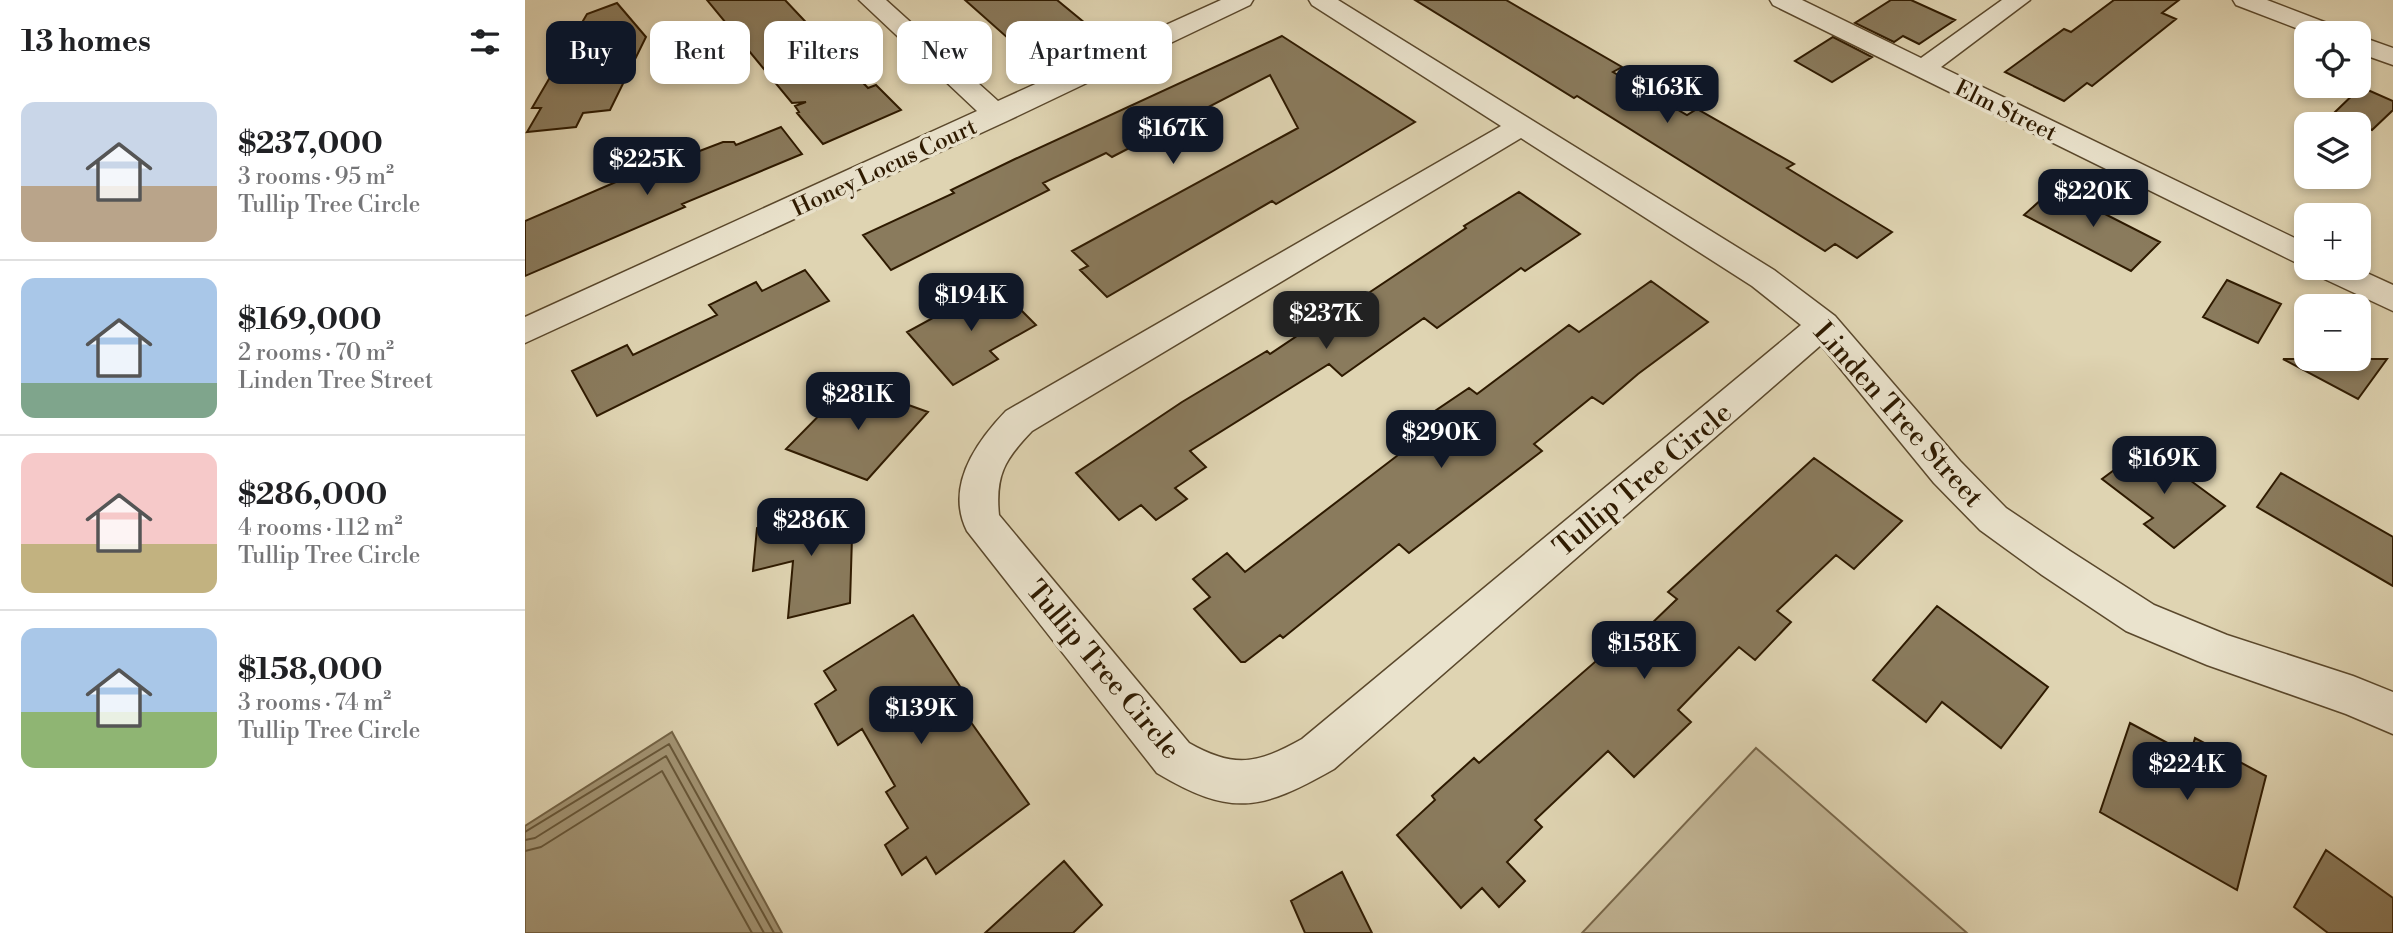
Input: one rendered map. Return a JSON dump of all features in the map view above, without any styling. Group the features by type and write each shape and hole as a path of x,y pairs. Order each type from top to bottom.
{"street":[{"path":"871,0 997,115"},
{"name":"Honey Locus Court","path":"525,331 1241,0"},
{"name":"Linden Tree Street","path":"1321,0 1763,278 1823,325 1947,472 1993,519 2056,563 2140,618 2222,652 2353,696 2393,713"},
{"name":"Elm Street","path":"1782,0 2294,251"},
{"path":"1922,69 2018,0"},
{"path":"2245,0 2300,21"},
{"path":"2371,49 2393,57"},
{"name":"Tullip Tree Circle","path":"1521,126 1019,421 995,445 983,468 977,494 981,520 1173,758 1208,778 1242,782 1282,775 1318,754 1823,325"},
{"path":"2354,280 2393,299"}],"shaded area":[{"path":"1756,748 1967,933 1582,933"}],"water":[{"path":"672,732 782,933 525,933 525,826"}],"building":[{"path":"707,0 785,0 805,21 764,21 764,69 750,52 750,21 724,21"},
{"path":"965,0 1057,0 1082,21 1006,21 1006,36 992,21"},
{"path":"1415,0 1506,0 1622,67 1613,72 1687,115 1697,109 1794,164 1787,168 1892,232 1857,258 1835,244 1825,251 1577,96 1574,98"},
{"path":"1891,0 1911,0 1955,20 1919,44 1903,36 1894,42 1855,23"},
{"path":"2114,0 2179,0 2162,13 2176,19 2092,86 2087,83 2064,101 2005,72 2064,29 2071,32"},
{"path":"617,3 632,21 583,21 587,14"},
{"path":"636,25 646,37 636,57"},
{"path":"1282,36 1415,122 1276,204 1272,201 1107,297 1080,270 1088,266 1072,251 1298,128 1270,75 1112,157 1106,153 1043,183 1049,190 891,270 863,235 954,193 951,190 1015,159"},
{"path":"1833,37 1872,57 1832,82 1795,61"},
{"path":"546,84 623,84 610,110 583,113 576,127 527,132 541,108 532,108"},
{"path":"776,84 864,84 868,88 876,85 901,110 823,144 797,113 799,112 795,106 806,102 792,103"},
{"path":"2371,91 2393,101 2393,110 2372,130 2371,112 2335,112 2350,98 2371,98"},
{"path":"781,127 802,154 682,204 685,207 525,276 525,221 653,166 655,168 723,142 734,142 736,145"},
{"path":"2054,188 2160,242 2131,271 2024,215"},
{"path":"1519,192 1580,234 1525,271 1521,268 1437,328 1424,318 1342,376 1329,364 1190,451 1206,467 1175,488 1187,499 1156,520 1141,505 1119,520 1076,473 1182,402 1267,351 1270,354 1355,297 1358,300 1466,228 1464,226"},
{"path":"805,270 829,301 597,416 572,371 627,345 633,355 717,315 709,305 756,282 762,291"},
{"path":"2227,280 2281,304 2258,343 2203,317"},
{"path":"1651,281 1708,322 1638,374 1603,404 1592,397 1534,444 1542,451 1409,553 1399,544 1283,638 1280,635 1245,662 1241,662 1194,609 1210,597 1193,579 1227,553 1245,572 1406,449 1395,438 1469,388 1477,394 1569,325 1579,332"},
{"path":"995,284 1036,325 990,351 998,359 953,385 907,332"},
{"path":"2283,359 2294,359 2294,365"},
{"path":"2371,359 2387,359 2358,399 2306,371 2371,371"},
{"path":"850,384 928,412 867,480 786,449"},
{"path":"2145,447 2225,506 2174,548 2144,524 2153,518 2102,479"},
{"path":"1814,458 1902,521 1854,569 1836,555 1777,611 1791,622 1755,660 1739,647 1678,710 1691,722 1634,777 1608,751 1535,820 1542,827 1507,862 1525,881 1499,907 1482,888 1461,908 1397,835 1435,800 1432,796 1474,758 1479,763 1611,648 1619,655 1677,599 1668,592"},
{"path":"2281,473 2393,537 2393,586 2257,507"},
{"path":"853,504 850,603 788,618 793,561 753,571 757,528"},
{"path":"1937,606 2048,687 2001,748 1942,702 1926,722 1873,680"},
{"path":"913,615 967,697 958,704 1029,804 936,874 926,857 902,875 885,845 908,828 886,792 895,786 862,729 838,745 815,704 836,690 824,671"},
{"path":"2130,723 2190,755 2195,738 2266,776 2237,890 2100,812"},
{"path":"2326,850 2393,898 2393,933 2328,933 2294,907"},
{"path":"1064,861 1102,905 1073,933 985,933"},
{"path":"1342,872 1372,933 1305,933 1291,901"}]}
